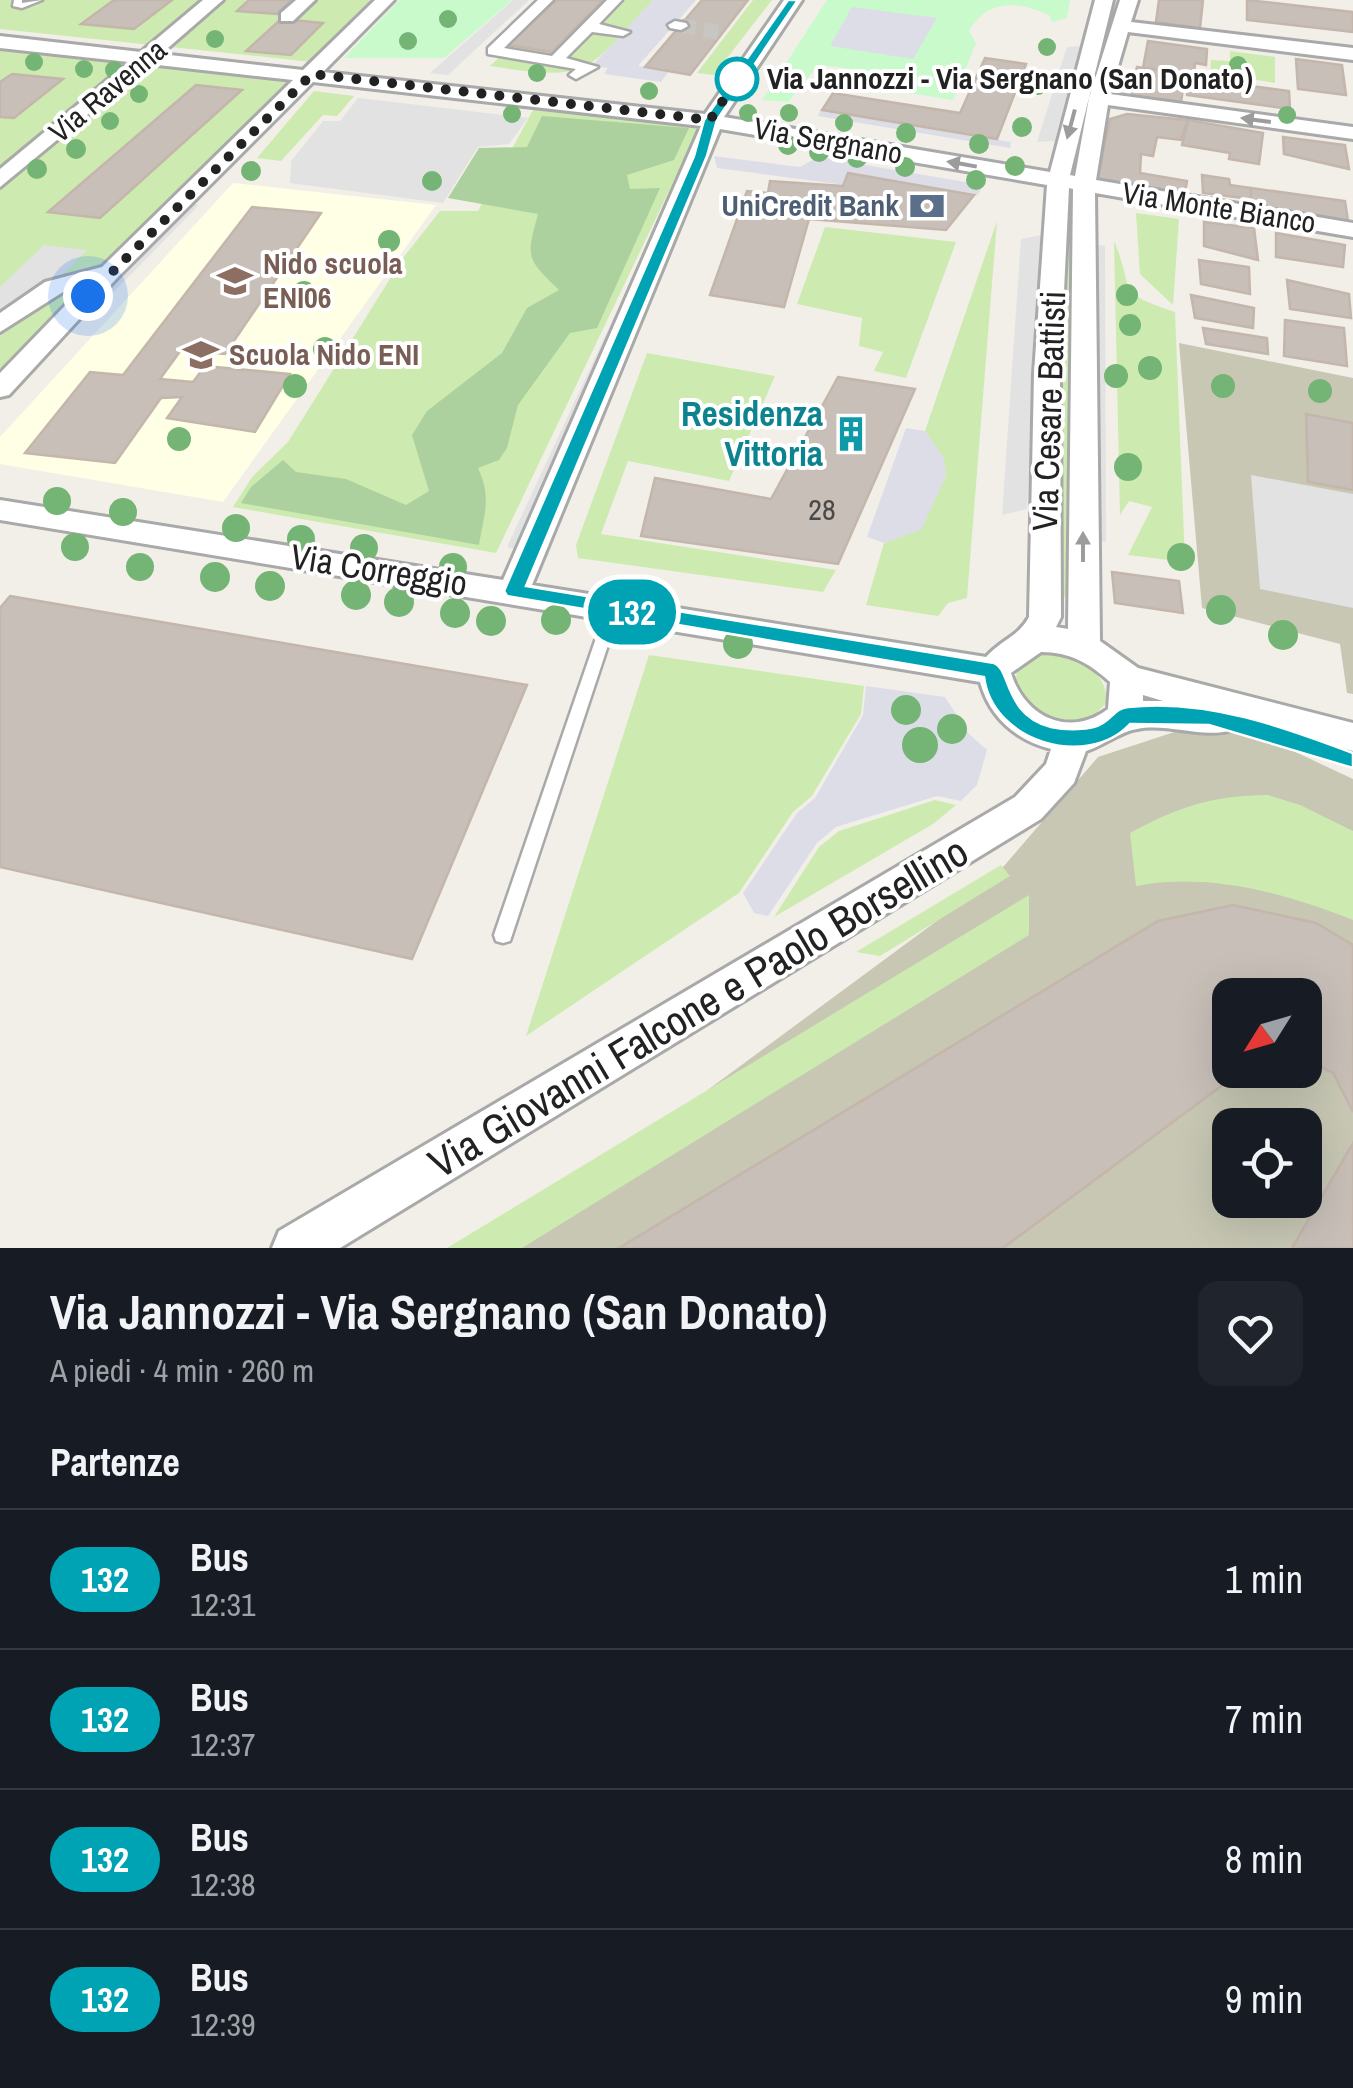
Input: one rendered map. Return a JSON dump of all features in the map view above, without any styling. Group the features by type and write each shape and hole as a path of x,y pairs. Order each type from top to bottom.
{"street":[{"name":"Via Ravenna","path":"0,180 214,0"},
{"path":"287,17 306,0"},
{"path":"0,389 110,272 385,0"},
{"path":"546,0 493,52 591,67 588,74"},
{"path":"555,61 615,0"},
{"path":"514,591 700,156 710,120 793,0"},
{"name":"Via Cesare Battisti","path":"1035,638 1045,616 1047,374 1071,184 1104,0"},
{"name":"Via Cesare Battisti","path":"1084,644 1071,184 1128,0"},
{"path":"592,24 626,29"},
{"path":"1122,26 1353,54"},
{"name":"Via Sergnano","path":"10,43 710,120 1071,184"},
{"path":"0,58 10,43"},
{"path":"1099,98 1353,133"},
{"name":"Via Monte Bianco","path":"1071,184 1353,230"},
{"path":"0,324 54,287 110,272"},
{"name":"Via Correggio","path":"0,510 994,671"},
{"path":"1353,738 1127,678 1109,658 1084,644 1035,638 1016,645 994,671 996,690 1006,709 1022,724 1072,740 1104,732 1125,716 1209,716 1353,760"},
{"path":"1125,716 1127,678"},
{"name":"Via Giovanni Falcone e Paolo Borsellino","path":"296,1248 1028,808 1061,772 1072,740"}],"lane":[{"path":"18,0 22,6 38,0"},
{"path":"504,935 613,608"}],"shaded area":[{"path":"513,0 529,0 448,75 430,73"},
{"path":"653,0 696,0 638,66 669,71 661,82 604,74 608,68 592,66"},
{"path":"852,7 937,18 913,59 830,46"},
{"path":"1080,46 1055,141 1037,142 1067,47"},
{"path":"358,98 528,118 509,144 478,147 443,203 290,183 291,161 323,121 340,121"},
{"path":"820,111 1011,142 1010,148 818,116"},
{"path":"714,156 800,167 818,157 983,185 978,195 957,200 717,168"},
{"path":"688,158 524,552 507,547"},
{"name":"Scuola Nido ENI","path":"233,183 436,205 223,502 0,464 0,437"},
{"path":"185,202 199,205 93,313 84,309"},
{"path":"1042,235 1027,509 1002,515 1021,239"},
{"path":"1091,244 1105,246 1106,542 1096,541"},
{"path":"44,245 87,250 0,337 0,287"},
{"path":"1179,343 1353,378 1353,694 1347,693 1340,644 1202,608"},
{"path":"906,428 925,431 944,458 946,476 921,530 884,543 867,537"},
{"path":"1251,475 1353,494 1353,608 1260,589"},
{"path":"866,686 945,697 969,734 987,750 977,785 961,801 937,796 836,827 817,843 768,916 754,913 743,893 797,813 815,798 863,715"},
{"path":"1205,722 1272,741 1353,779 1353,1248 472,1248 602,1168 991,881 1098,757"}],"green space":[{"path":"0,0 373,0 312,62 0,29"},
{"path":"399,0 512,0 444,58 344,58"},
{"path":"603,0 653,0 599,57 585,66 549,73 490,66 511,46 552,52"},
{"path":"753,0 772,0 714,75 697,73"},
{"path":"827,0 1070,0 1067,18 1052,22 1049,15 1014,5 984,13 969,31 976,43 953,100 859,85 863,70 818,65 788,102 762,100"},
{"path":"0,49 294,82 0,374"},
{"path":"1230,51 1275,57 1275,83 1210,72 1211,60 1230,61"},
{"path":"314,91 354,96 337,116 323,115 281,161 257,158"},
{"path":"533,110 700,126 496,553 233,507 252,477 288,442 403,258 440,211 478,211"},
{"path":"542,116 689,128 674,160 627,175 630,189 660,188 597,328 570,333 518,405 507,448 499,460 478,468 486,497 479,545 241,503 251,487 283,460 296,472 346,479 406,505 429,491 412,435 427,411 502,353 527,308 559,290 540,271 532,256 538,214 448,198 479,148 527,147"},
{"path":"1136,213 1179,219 1173,305 1140,274"},
{"path":"1068,216 1076,216 1070,597 1057,596"},
{"path":"997,221 967,598 948,603 938,616 866,605 884,543 905,533 946,476 943,458 925,431"},
{"path":"825,227 956,242 906,378 874,371 883,352 859,346 862,318 797,304"},
{"path":"1114,241 1134,294 1175,312 1185,562 1128,555 1152,507 1129,501 1120,515"},
{"path":"647,353 775,376 729,481 628,461 601,534 836,570 823,592 578,558 576,545"},
{"path":"1061,654 1086,665 1103,684 1107,702 1090,720 1057,721 1031,706 1015,690 1017,669 1034,655"},
{"path":"649,655 864,686 861,714 812,796 793,812 739,893 526,1036"},
{"path":"1268,795 1300,805 1353,831 1353,920 1301,901 1219,883 1163,882 1136,886 1130,833 1196,804"},
{"path":"935,800 956,805 933,824 774,917 819,847 839,831"},
{"path":"1001,865 1010,876 880,956 856,952"},
{"path":"1029,895 1029,935 522,1248 447,1248"}],"building":[{"path":"114,0 172,0 134,29 81,24"},
{"path":"249,0 292,0 277,14 237,11"},
{"path":"556,0 603,0 552,52 508,45"},
{"path":"702,0 748,0 690,75 645,67"},
{"path":"1159,0 1203,0 1200,28 1156,22"},
{"path":"1247,0 1353,12 1353,32 1247,20"},
{"path":"281,19 323,23 291,55 246,51"},
{"path":"1148,41 1207,49 1206,65 1195,63 1194,74 1143,68"},
{"path":"985,58 1026,64 997,139 822,110 833,93 960,113"},
{"path":"1296,59 1342,65 1346,95 1298,89"},
{"path":"1137,67 1185,73 1181,103 1131,96"},
{"path":"12,74 63,79 14,118 0,117 0,82"},
{"path":"1198,79 1289,91 1290,109 1187,95 1188,86 1197,87"},
{"path":"196,85 242,90 100,218 48,212"},
{"path":"1127,114 1188,120 1181,140 1157,137 1153,156 1141,154 1140,173 1187,181 1184,198 1097,182 1110,119"},
{"path":"1188,120 1263,133 1259,164 1229,159 1230,153 1182,145"},
{"path":"1283,137 1345,145 1349,169 1284,154"},
{"name":"Residenza Vittoria","path":"848,173 974,195 946,230 809,219 784,307 710,295 747,191 768,193 770,181 843,186"},
{"path":"1202,175 1229,179 1230,185 1251,188 1251,199 1203,193"},
{"path":"1251,188 1345,201 1348,221 1251,207"},
{"name":"Nido scuola ENI06","path":"252,207 321,213 225,354 181,350 160,379 193,382 205,366 290,374 255,432 167,418 182,397 161,398 115,463 25,453 90,372 123,375"},
{"path":"1204,222 1254,228 1258,260 1204,246"},
{"path":"1276,233 1345,245 1343,267 1276,257"},
{"path":"1199,260 1249,267 1250,294 1201,284"},
{"path":"1287,280 1349,294 1351,318 1290,309"},
{"path":"1191,295 1254,308 1253,328 1195,318"},
{"path":"1285,320 1344,328 1347,366 1284,356"},
{"path":"1203,328 1267,338 1268,354 1206,344"},
{"name":"Residenza Vittoria","path":"838,377 915,389 838,564 641,536 655,478 771,499"},
{"path":"1306,414 1353,423 1353,490 1308,482"},
{"path":"1112,572 1179,581 1183,613 1115,603"},
{"path":"10,596 527,685 412,959 0,867 0,608"},
{"path":"1233,905 1316,923 1353,945 1353,1112 1333,1073 1322,1068 1322,978 1212,978 1212,1088 1219,1088 1003,1248 619,1248 1158,921"},
{"path":"1353,1143 1353,1248 1292,1248 1309,1218 1322,1218 1322,1196"}],"tunnel":[{"path":"681,26 724,33"}],"bus line":[{"name":"132","path":"793,0 710,120 700,156 514,591 994,671 996,690 1006,709 1022,724 1051,736 1072,740 1094,736 1113,728 1125,716 1184,714 1209,716 1353,760"}],"place":[{"name":"Via Jannozzi - Via Sergnano (San Donato)","path":"737,79"},
{"name":"UniCredit Bank","path":"927,206"},
{"name":"Nido scuola ENI06","path":"235,281"},
{"name":"Scuola Nido ENI","path":"201,355"},
{"name":"Residenza Vittoria","path":"851,434"}],"route":[{"path":"88,296 312,74 710,120 740,75 737,79"}]}
